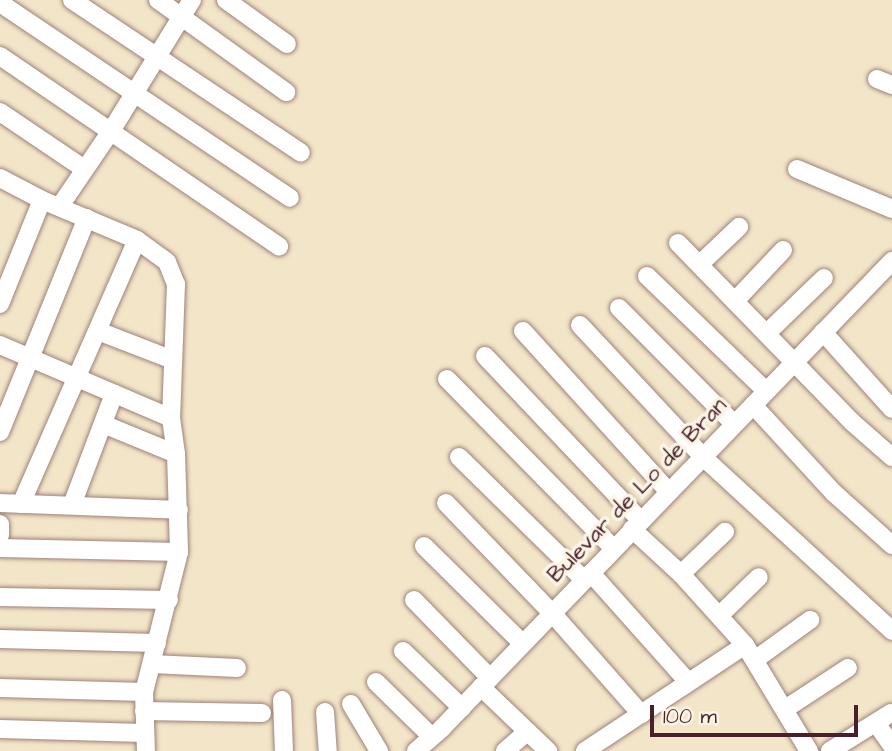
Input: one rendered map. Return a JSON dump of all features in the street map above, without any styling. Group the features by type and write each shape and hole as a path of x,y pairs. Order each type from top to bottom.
{"street":[{"path":"72,0 301,153"},
{"path":"158,0 286,92"},
{"path":"60,206 111,131 192,0"},
{"path":"226,0 287,44"},
{"path":"2,10 134,93 290,198"},
{"path":"0,56 279,246"},
{"path":"0,112 83,169"},
{"path":"797,169 892,209"},
{"path":"0,729 145,742 144,692 179,552 176,454 171,418 176,284 167,262 137,240 1,183"},
{"path":"0,304 42,200"},
{"path":"0,432 87,218"},
{"path":"700,264 739,227"},
{"path":"22,504 137,240"},
{"path":"678,243 852,422 892,457"},
{"path":"735,301 783,250"},
{"name":"Bulevar de Lo de Bran","path":"416,751 462,708 823,332 890,267"},
{"path":"647,276 766,391"},
{"path":"767,333 824,278"},
{"path":"619,308 734,424"},
{"path":"580,325 703,457 892,631"},
{"path":"98,331 173,360"},
{"path":"523,331 669,492"},
{"path":"823,332 892,409"},
{"path":"0,345 171,418"},
{"path":"485,356 745,645 756,659 809,751"},
{"path":"447,379 614,549"},
{"path":"72,505 114,394"},
{"path":"753,405 834,493 892,545"},
{"path":"103,424 176,454"},
{"path":"459,457 588,577 688,682"},
{"path":"0,503 179,510"},
{"path":"446,503 552,613 641,714"},
{"path":"0,524 0,535"},
{"path":"681,574 725,533"},
{"path":"424,546 523,644"},
{"path":"0,548 179,552"},
{"path":"720,615 759,577"},
{"path":"0,597 169,600"},
{"path":"414,600 548,751"},
{"path":"756,659 810,620"},
{"path":"0,639 157,643"},
{"path":"585,751 745,645"},
{"path":"403,651 462,708"},
{"path":"152,664 237,667"},
{"path":"785,709 848,667"},
{"path":"376,682 432,737"},
{"path":"0,688 144,692"},
{"path":"282,700 284,751"},
{"path":"351,704 379,751"},
{"path":"144,712 262,713"},
{"path":"325,712 328,751"},
{"path":"831,751 891,713"},
{"path":"876,723 892,746"},
{"path":"505,751 528,731"}]}
